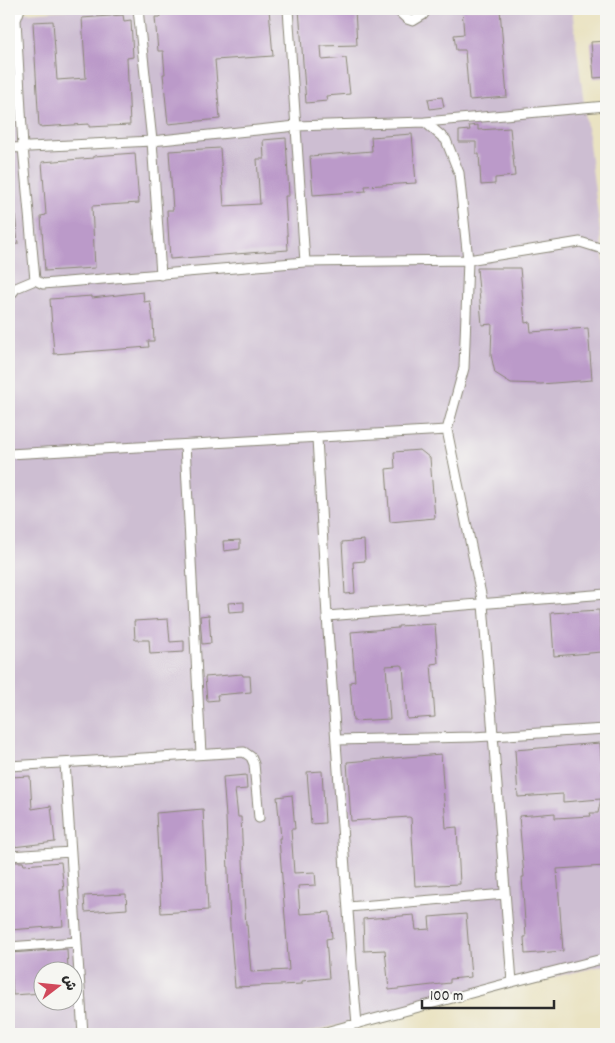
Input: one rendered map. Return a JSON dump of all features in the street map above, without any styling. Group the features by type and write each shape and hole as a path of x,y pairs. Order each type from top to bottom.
{"street":[{"path":"20,9 16,20 23,147 35,280"},
{"path":"138,9 152,141 161,275"},
{"path":"288,9 305,262"},
{"path":"396,9 407,19 413,21 423,15 427,9"},
{"path":"9,148 152,141 296,126 425,122 606,106"},
{"path":"425,122 446,140 458,173 468,260 464,368 447,430 483,604 512,982"},
{"path":"9,297 16,288 35,280 43,284 305,262 468,260 580,242 606,250"},
{"path":"9,454 447,430"},
{"path":"317,438 327,616 357,1024"},
{"path":"185,445 201,754"},
{"path":"327,616 606,594"},
{"path":"336,740 492,736 606,729"},
{"path":"9,766 246,753 251,757 254,764 259,818"},
{"path":"65,763 83,1034"},
{"path":"9,856 71,852"},
{"path":"348,907 505,894"},
{"path":"9,947 77,942"},
{"path":"318,1034 606,958"}],"shaded area":[{"path":"84,9 572,9 606,279 606,965 300,1034 9,1034 9,14"}],"building":[{"path":"176,9 269,9 273,56 215,60 220,119 168,124 163,74 165,74 163,51 158,51 155,17 161,17 160,13 176,12"},
{"path":"299,9 355,9 357,45 321,46 322,60 346,58 350,94 326,96 327,101 306,103"},
{"path":"462,9 500,9 507,97 469,100 465,50 456,50 454,35 464,34"},
{"path":"123,15 124,21 131,20 133,57 127,58 130,125 89,127 89,124 39,127 33,22 53,21 57,80 86,78 82,18"},
{"path":"606,41 606,77 594,78 591,42"},
{"path":"442,97 444,107 430,109 428,99"},
{"path":"478,125 478,130 510,128 515,176 495,178 495,184 481,185 479,154 476,154 476,142 459,142 459,131 470,130 469,126"},
{"path":"412,134 416,183 365,186 366,191 313,195 310,156 372,151 371,137"},
{"path":"286,138 289,196 285,196 288,250 170,259 167,210 173,210 169,151 220,148 224,206 260,204 257,159 264,159 263,140"},
{"path":"135,153 139,203 92,206 95,268 45,271 41,216 46,215 42,162"},
{"path":"9,214 15,214 18,244 9,245"},
{"path":"477,268 520,268 525,323 530,322 531,332 588,328 592,380 541,384 511,383 495,373 491,355 492,324 482,325"},
{"path":"143,292 144,302 150,301 153,321 154,341 148,341 149,347 54,354 50,299 92,296 92,298"},
{"path":"420,450 430,458 435,518 390,522 386,469 395,468 394,452"},
{"path":"240,540 240,549 224,551 223,541"},
{"path":"364,540 365,561 353,562 355,593 345,594 342,542"},
{"path":"244,602 244,611 229,612 228,603"},
{"path":"599,610 602,652 554,656 551,613"},
{"path":"209,615 211,643 202,644 200,616"},
{"path":"168,619 170,642 184,641 184,652 150,654 149,640 135,640 134,621"},
{"path":"435,624 438,663 431,664 435,717 407,719 403,666 401,665 386,666 390,719 353,721 350,682 355,681 351,632 398,628 398,626"},
{"path":"242,674 243,676 250,676 251,692 217,695 218,700 207,701 205,677"},
{"path":"600,743 606,808 606,866 557,869 563,951 525,954 524,937 526,937 522,877 524,877 519,816 555,813 555,818 591,816 590,813 598,813 601,799 563,802 563,794 518,797 515,750"},
{"path":"441,754 446,828 457,827 460,884 415,886 411,818 351,821 347,762"},
{"path":"322,771 325,823 311,824 307,772"},
{"path":"246,775 247,789 235,790 238,817 241,817 243,881 251,972 289,970 277,797 292,795 295,829 291,829 294,873 315,872 316,885 298,886 300,914 330,912 332,938 326,939 329,978 302,981 302,984 235,987 230,927 223,777"},
{"path":"30,776 32,809 51,806 55,842 13,847 9,811 12,810 10,777"},
{"path":"203,809 208,910 161,913 156,813"},
{"path":"9,862 23,862 24,865 61,862 64,890 60,890 63,926 9,930"},
{"path":"126,894 127,909 85,912 84,896"},
{"path":"466,914 471,977 450,979 450,983 389,990 385,950 364,951 363,919 414,915 416,930 430,929 429,917"},
{"path":"67,949 68,960 32,960 32,994 13,995 10,953"}]}
